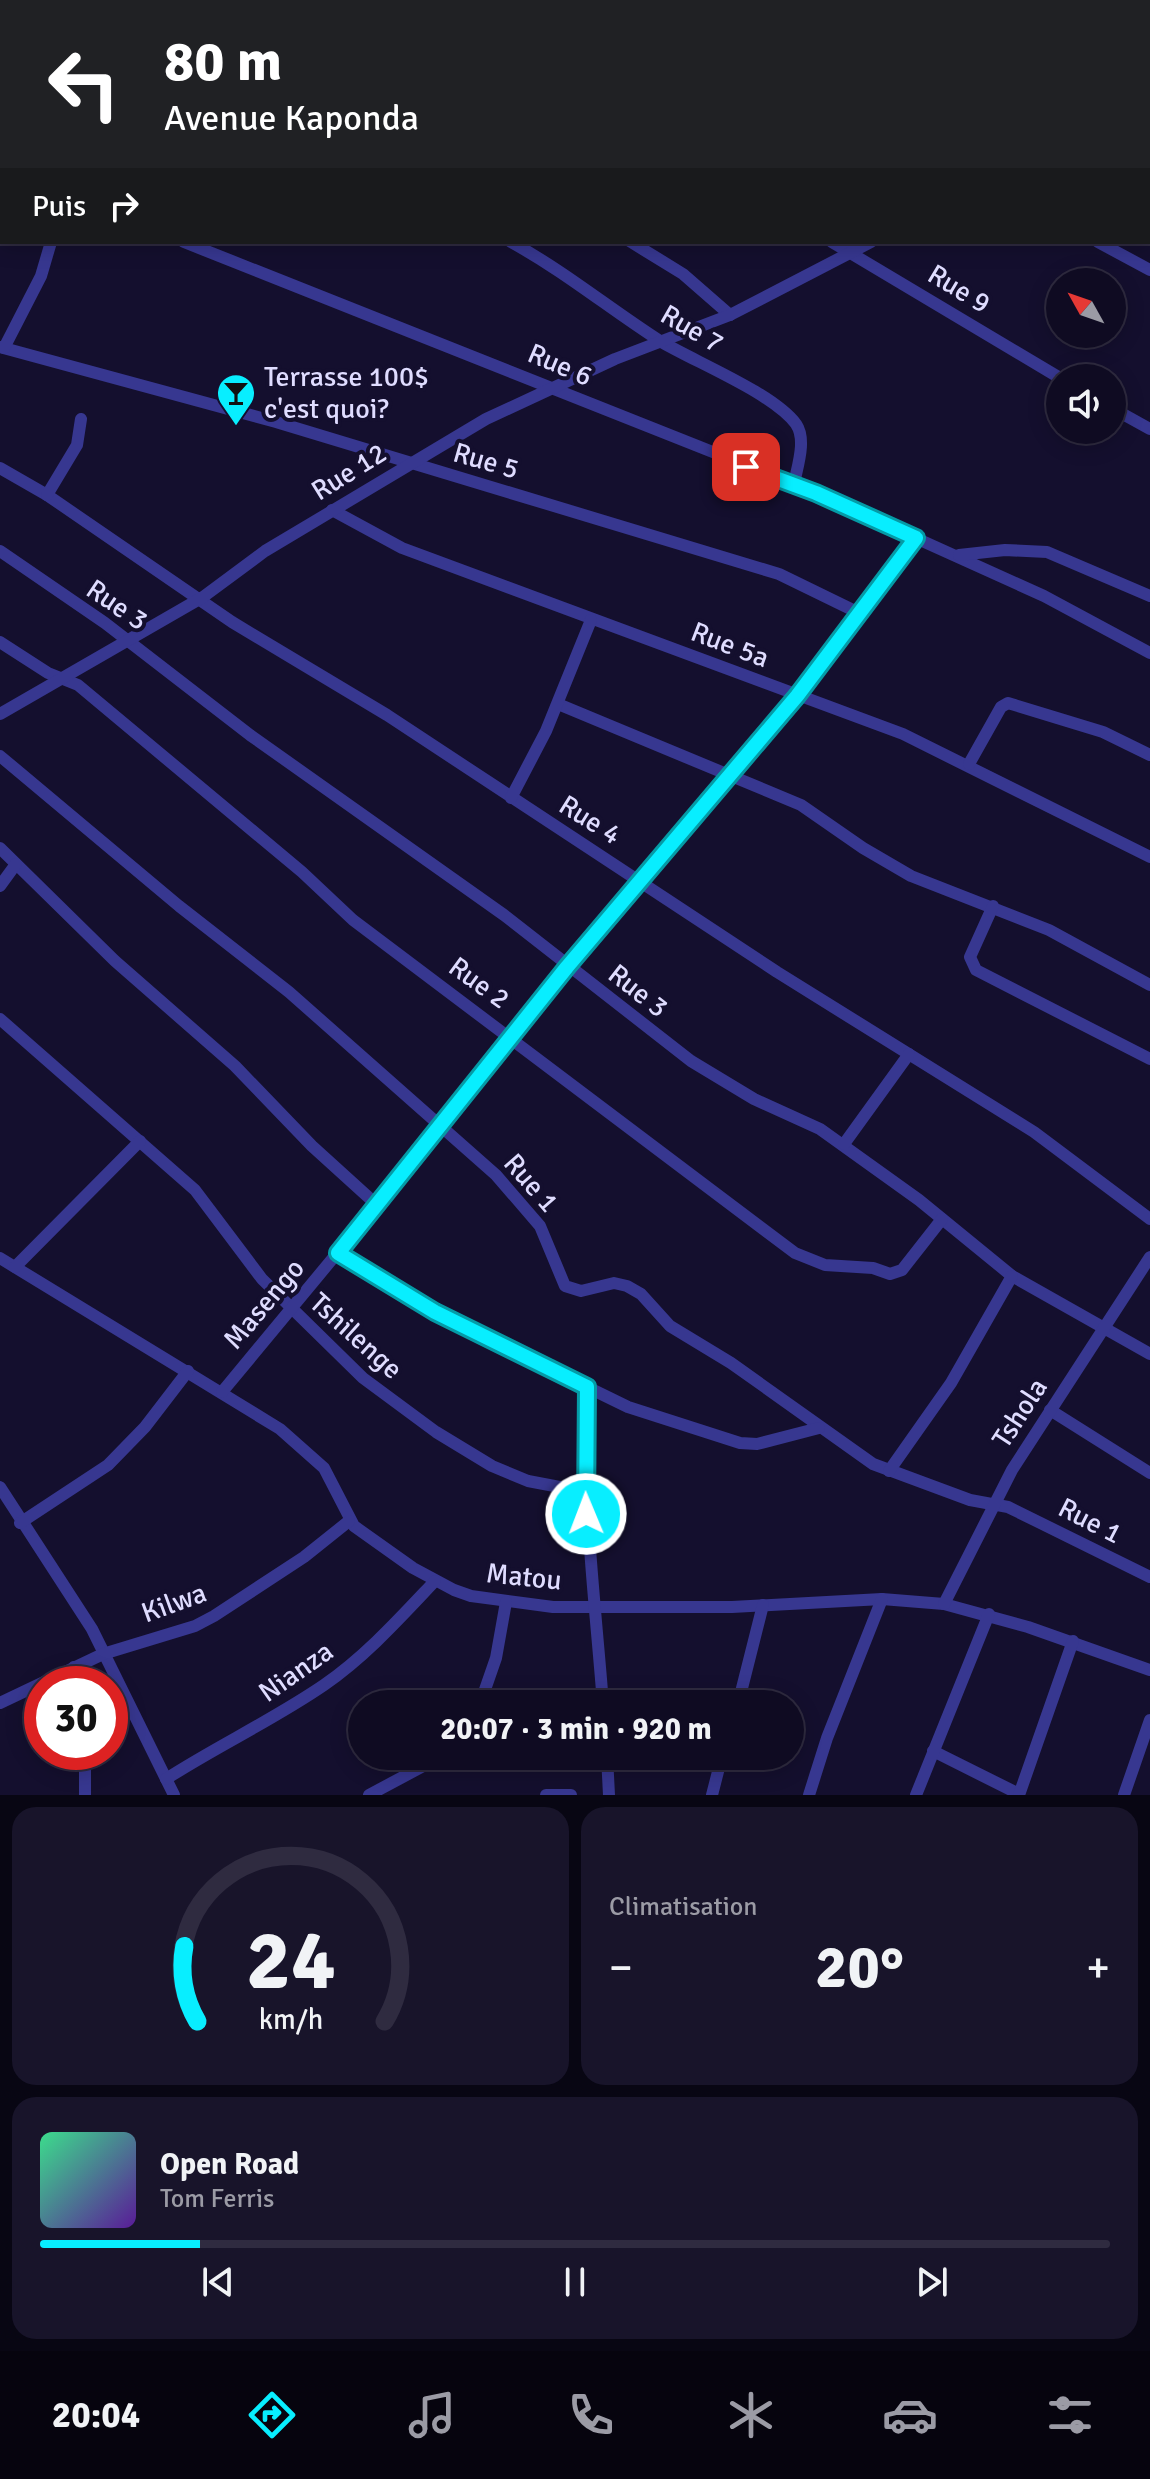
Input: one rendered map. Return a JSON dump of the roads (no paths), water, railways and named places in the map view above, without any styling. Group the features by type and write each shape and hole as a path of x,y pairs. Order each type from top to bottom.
{"street":[{"path":"2,347 41,276 50,244"},
{"name":"Rue 6","path":"189,244 794,484 1044,596 1150,653"},
{"name":"Rue 7","path":"514,244 559,270 661,341 744,385 794,421 800,431 794,484"},
{"path":"634,244 683,274 730,315"},
{"name":"Rue 9","path":"836,244 1046,370"},
{"name":"Rue 12","path":"0,714 200,598 238,568 408,463 551,387 730,315 868,244"},
{"path":"1102,244 1150,270"},
{"name":"Rue 5","path":"2,347 276,422 786,576 859,613"},
{"path":"1126,416 1150,429"},
{"path":"47,495 77,445 81,419"},
{"name":"Rue 4","path":"2,473 47,495 232,622 387,715 511,798 1034,1132 1150,1219"},
{"name":"Rue 5a","path":"332,510 402,548 903,734 969,764 1150,857"},
{"name":"Masengo","path":"222,1392 440,1128 567,967 797,696 916,538"},
{"path":"956,555 1034,550 1059,554 1150,596"},
{"name":"Rue 3","path":"0,551 126,639 250,735 492,907 691,1061 754,1099 820,1129 844,1144 1012,1276 1150,1354"},
{"path":"511,798 558,704 591,620"},
{"name":"Rue 2","path":"0,642 48,673 78,685 210,794 353,920 511,1036 795,1253 825,1265 873,1268 890,1274 902,1270 942,1219"},
{"path":"969,764 1001,707 1008,703 1103,732 1150,755"},
{"path":"558,704 812,811 856,844 911,876 993,906 1085,947 1150,985"},
{"name":"Rue 1","path":"0,756 179,906 289,992 496,1175 533,1215 546,1236 565,1286 581,1291 619,1283 635,1290 662,1320 731,1363 819,1428 889,1471 970,1500 994,1502 1150,1577"},
{"path":"0,848 115,961 235,1066 312,1146 377,1205"},
{"path":"0,886 16,864"},
{"path":"993,906 970,957 976,970 1150,1059"},
{"name":"Tshilenge","path":"0,1019 201,1197 238,1250 290,1309 363,1378 468,1454 528,1481 586,1492"},
{"path":"844,1144 909,1054"},
{"path":"15,1267 140,1141"},
{"path":"338,1253 435,1312 628,1407 740,1443 757,1444 819,1428"},
{"name":"Tshola","path":"944,1604 994,1502 1150,1257"},
{"path":"0,1258 280,1429 316,1458 331,1479 349,1521"},
{"path":"889,1471 951,1383 1012,1276"},
{"path":"20,1523 108,1465 145,1427 188,1371"},
{"path":"587,1387 586,1492 602,1690"},
{"path":"1050,1410 1150,1473"},
{"path":"0,1488 20,1523 77,1604 174,1795"},
{"name":"Matou","path":"349,1521 435,1581 471,1596 553,1607 763,1605 882,1599 944,1604 989,1614 1150,1670"},
{"name":"Kilwa","path":"76,1666 103,1654 195,1626 214,1616 280,1574 349,1521"},
{"name":"Nianza","path":"166,1779 268,1722 325,1684 378,1640 435,1581"},
{"path":"809,1795 827,1738 882,1599"},
{"path":"485,1690 496,1658 506,1602"},
{"path":"742,1690 758,1639 763,1605"},
{"path":"916,1795 989,1614"},
{"path":"933,1751 1019,1794 1073,1641"},
{"name":"Kilwa","path":"0,1703 24,1691"},
{"path":"1124,1795 1150,1720"},
{"path":"85,1770 85,1795"},
{"path":"369,1795 416,1770"},
{"path":"608,1770 609,1794 624,1795"},
{"path":"712,1795 718,1770"},
{"path":"546,1795 571,1795"}],"place":[{"name":"Terrasse 100$ c'est quoi?","path":"236,427"}]}
